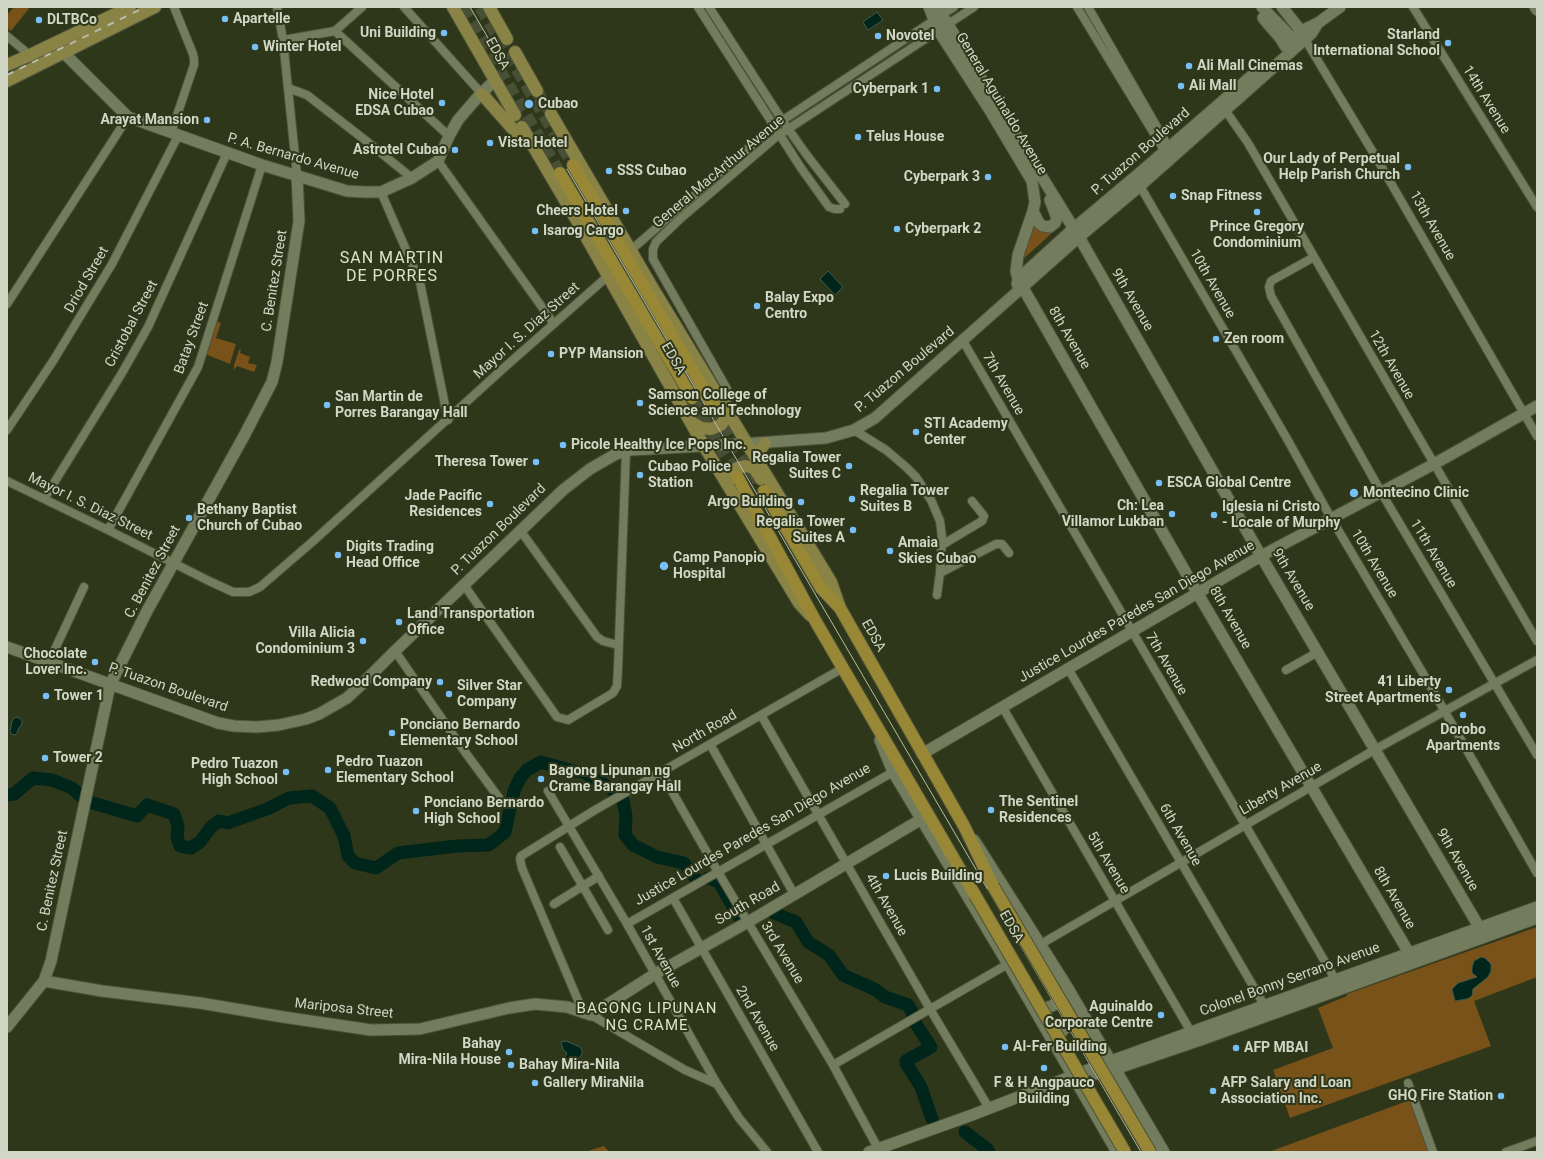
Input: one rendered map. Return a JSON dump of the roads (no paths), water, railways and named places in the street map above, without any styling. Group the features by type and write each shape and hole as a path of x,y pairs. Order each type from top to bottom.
{"highway":[{"name":"EDSA","path":"573,165 723,410"},
{"name":"EDSA","path":"560,173 692,398"},
{"name":"EDSA","path":"737,476 816,622 1125,1152"},
{"name":"EDSA","path":"768,488 822,588 840,608 964,826 993,886 1150,1152"}],"main road":[{"path":"7,65 26,52 119,7"},
{"path":"7,65 130,7"},
{"path":"7,81 155,7"},
{"name":"EDSA","path":"453,7 494,81 515,115"},
{"name":"EDSA","path":"492,9 507,39"},
{"name":"EDSA","path":"515,52 537,91"},
{"path":"482,94 517,133 533,146"},
{"name":"EDSA","path":"551,114 723,410 757,461 768,488"},
{"name":"EDSA","path":"522,127 704,446 799,603 816,622"},
{"path":"691,422 701,428 711,429 721,425 723,410"},
{"path":"757,461 760,450 765,443"},
{"path":"728,484 729,476 732,471 737,468 748,466 754,468 768,488"}],"street":[{"name":"Driod Street","path":"7,430 53,361 112,264 175,135 194,65 193,54 174,7"},
{"name":"C. Benitez Street","path":"7,1027 44,981 58,932 83,814 106,687 244,436 272,382 277,362 293,253 300,221 297,175 283,40 277,7"},
{"path":"283,40 335,31 362,7"},
{"path":"404,7 482,94"},
{"path":"698,7 799,165 829,207 835,209 843,206 782,120 709,7"},
{"name":"General Aguinaldo Avenue","path":"929,7 940,19 1048,186 1076,233"},
{"name":"General MacArthur Avenue","path":"723,410 728,396 727,389 655,263 652,254 656,242 679,220 780,134 940,19 954,7"},
{"name":"General MacArthur Avenue","path":"631,250 782,120 940,19 974,7"},
{"path":"1077,7 1169,153"},
{"path":"1088,7 1169,153"},
{"path":"1262,8 1272,11 1277,7"},
{"path":"1282,7 1297,40"},
{"name":"P. Tuazon Boulevard","path":"7,647 49,662 106,687 218,723 234,726 279,726 306,719 332,708 347,698 362,684 563,490 590,469 616,454 631,450 765,443 826,438 854,430 875,418 1013,297 1020,283 1076,233 1297,40 1311,34 1318,23 1340,7"},
{"name":"14th Avenue","path":"1413,7 1537,207"},
{"path":"1262,8 1297,40"},
{"name":"General Aguinaldo Avenue","path":"940,19 989,109 1029,176 1034,190 1035,202 1033,211 1018,256 1016,271 1020,283"},
{"path":"335,31 448,136"},
{"path":"7,36 26,52"},
{"name":"13th Avenue","path":"1297,40 1377,159 1537,436"},
{"name":"P. A. Bernardo Avenue","path":"64,53 128,117 262,165 347,191 381,192 412,178 438,161"},
{"path":"494,81 458,120 448,136 438,161 554,324"},
{"path":"288,88 307,95 412,178"},
{"name":"12th Avenue","path":"1222,107 1248,143 1537,641"},
{"path":"7,304 128,117"},
{"name":"Cristobal Street","path":"44,499 122,373 148,327 227,153"},
{"name":"P. Tuazon Boulevard","path":"1076,233 1140,186 1169,153"},
{"name":"Batay Street","path":"108,530 198,367 262,165"},
{"path":"1033,211 1039,223 1043,226 1050,226 1055,223 1057,218 1050,201 1048,186"},
{"name":"10th Avenue","path":"1140,186 1537,873"},
{"path":"381,192 420,282 448,420"},
{"name":"9th Avenue","path":"1076,233 1261,556 1376,749 1482,932"},
{"name":"11th Avenue","path":"1314,257 1271,281 1269,287 1271,296 1381,492 1537,755"},
{"name":"Mayor I. S. Diaz Street","path":"7,481 233,592 249,592 260,587 608,276"},
{"name":"8th Avenue","path":"1020,283 1198,594 1411,958"},
{"name":"7th Avenue","path":"963,340 1335,979"},
{"name":"Justice Lourdes Paredes San Diego Avenue","path":"922,754 1069,670 1261,556 1434,464 1537,406"},
{"path":"854,430 886,450 906,467 916,477 928,494 940,521 942,545 937,595"},
{"path":"464,585 557,717 568,720 613,693 617,686 618,668 626,452"},
{"path":"942,545 982,521 984,516 972,501"},
{"path":"520,530 597,637 603,641 618,645"},
{"path":"940,573 996,544 1002,544 1009,553"},
{"path":"49,662 84,587"},
{"path":"395,651 469,758 499,798"},
{"path":"1286,670 1318,652"},
{"name":"Liberty Avenue","path":"1041,944 1444,710 1537,660"},
{"name":"North Road","path":"587,1013 522,868 520,859 524,854 595,810 843,668"},
{"name":"6th Avenue","path":"1069,670 1267,1010"},
{"name":"5th Avenue","path":"1003,708 1189,1028"},
{"name":"4th Avenue","path":"761,715 930,1009 989,1108"},
{"name":"EDSA","path":"871,717 893,772 920,820 1008,964 1117,1152"},
{"path":"710,744 794,894"},
{"name":"3rd Avenue","path":"661,772 718,872 833,1065 875,1151"},
{"name":"Justice Lourdes Paredes San Diego Avenue","path":"627,924 893,772"},
{"name":"1st Avenue","path":"548,791 656,974 717,1084 739,1118 767,1152"},
{"name":"South Road","path":"587,1013 748,922 920,820"},
{"name":"EDSA","path":"964,826 984,852 1041,944 1164,1152"},
{"path":"560,847 608,930"},
{"path":"554,904 599,876"},
{"name":"2nd Avenue","path":"673,898 818,1152"},
{"name":"Colonel Bonny Serrano Avenue","path":"1113,1065 1129,1064 1267,1010 1482,932 1537,907"},
{"name":"Colonel Bonny Serrano Avenue","path":"1482,932 1537,918"},
{"name":"Colonel Bonny Serrano Avenue","path":"875,1151 1054,1082 1113,1065 1189,1028 1267,1010 1335,979 1411,958"},
{"path":"833,1065 1008,964"},
{"name":"Mariposa Street","path":"44,981 102,991 200,1003 371,1030 420,1029 509,1008 535,1004 559,1006 587,1013 685,1070 717,1084"},
{"path":"1030,1003 1043,1008 1055,1005 1064,995 1066,985"},
{"path":"1056,1048 1059,1035 1066,1027 1078,1023 1091,1028"},
{"path":"1126,1087 1129,1064"},
{"path":"1408,1083 1433,1152"},
{"path":"1506,1152 1537,1141"}],"waterway":[{"path":"7,795 14,794 33,778 52,780 72,788 86,801 137,816 147,805 174,814 178,826 177,837 180,846 191,848 200,842 211,827 219,821 228,823 267,809 289,798 312,796 330,808 344,836 348,856 355,863 376,868 398,853 457,846 488,845 505,832 514,791 520,778 527,770 541,762 573,771 584,772 611,789 623,800 626,816 625,835 633,845 657,857 684,863 695,878"},
{"path":"708,878 719,882 739,917"},
{"path":"774,913 796,922 808,942 829,955 843,975 876,990 885,997 908,1005 916,1024 931,1047 906,1061 906,1063 921,1087 932,1119"},
{"path":"965,1132 989,1152"}],"tunnel":[{"path":"463,7 560,173"},
{"path":"480,7 573,165"},
{"path":"537,91 551,114"},
{"path":"692,398 737,476"},
{"path":"715,409 764,491"}],"tram line":[{"path":"470,7 491,43"},
{"path":"567,169 1141,1152"}],"railway":[{"path":"7,75 145,7"}],"place":[{"name":"Apartelle","path":"225,19"},
{"name":"DLTBCo","path":"39,20"},
{"name":"Uni Building","path":"444,33"},
{"name":"Novotel","path":"878,36"},
{"name":"Starland International School","path":"1448,43"},
{"name":"Winter Hotel","path":"255,47"},
{"name":"Ali Mall Cinemas","path":"1189,66"},
{"name":"Ali Mall","path":"1181,86"},
{"name":"Cyberpark 1","path":"937,89"},
{"name":"Nice Hotel EDSA Cubao","path":"442,103"},
{"name":"Cubao","path":"529,104"},
{"name":"Arayat Mansion","path":"207,120"},
{"name":"Telus House","path":"858,137"},
{"name":"Vista Hotel","path":"490,143"},
{"name":"Astrotel Cubao","path":"455,150"},
{"name":"Our Lady of Perpetual Help Parish Church","path":"1408,167"},
{"name":"SSS Cubao","path":"609,171"},
{"name":"Cyberpark 3","path":"988,177"},
{"name":"Snap Fitness","path":"1173,196"},
{"name":"Cheers Hotel","path":"626,211"},
{"name":"Prince Gregory Condominium","path":"1257,212"},
{"name":"Cyberpark 2","path":"897,229"},
{"name":"Isarog Cargo","path":"535,231"},
{"name":"Balay Expo Centro","path":"757,306"},
{"name":"Zen room","path":"1216,339"},
{"name":"PYP Mansion","path":"551,354"},
{"name":"Samson College of Science and Technology","path":"640,403"},
{"name":"San Martin de Porres Barangay Hall","path":"327,405"},
{"name":"STI Academy Center","path":"916,432"},
{"name":"Picole Healthy Ice Pops Inc.","path":"563,445"},
{"name":"Theresa Tower","path":"536,462"},
{"name":"Regalia Tower Suites C","path":"849,466"},
{"name":"Cubao Police Station","path":"640,475"},
{"name":"ESCA Global Centre","path":"1159,483"},
{"name":"Montecino Clinic","path":"1354,493"},
{"name":"Regalia Tower Suites B","path":"852,499"},
{"name":"Argo Building","path":"801,502"},
{"name":"Jade Pacific Residences","path":"490,504"},
{"name":"Ch: Lea Villamor Lukban","path":"1172,514"},
{"name":"Iglesia ni Cristo - Locale of Murphy","path":"1214,515"},
{"name":"Bethany Baptist Church of Cubao","path":"189,518"},
{"name":"Regalia Tower Suites A","path":"853,530"},
{"name":"Amaia Skies Cubao","path":"890,551"},
{"name":"Digits Trading Head Office","path":"338,555"},
{"name":"Camp Panopio Hospital","path":"664,566"},
{"name":"Land Transportation Office","path":"399,622"},
{"name":"Villa Alicia Condominium 3","path":"363,641"},
{"name":"Chocolate Lover Inc.","path":"95,662"},
{"name":"Redwood Company","path":"440,682"},
{"name":"41 Liberty Street Apartments","path":"1449,690"},
{"name":"Silver Star Company","path":"449,694"},
{"name":"Tower 1","path":"46,696"},
{"name":"Dorobo Apartments","path":"1463,715"},
{"name":"Ponciano Bernardo Elementary School","path":"392,733"},
{"name":"Tower 2","path":"45,758"},
{"name":"Pedro Tuazon Elementary School","path":"328,770"},
{"name":"Pedro Tuazon High School","path":"286,772"},
{"name":"Bagong Lipunan ng Crame Barangay Hall","path":"541,779"},
{"name":"The Sentinel Residences","path":"991,810"},
{"name":"Ponciano Bernardo High School","path":"416,811"},
{"name":"Lucis Building","path":"886,876"},
{"name":"Aguinaldo Corporate Centre","path":"1161,1015"},
{"name":"Al-Fer Building","path":"1005,1047"},
{"name":"AFP MBAI","path":"1236,1048"},
{"name":"Bahay Mira-Nila House","path":"509,1052"},
{"name":"Bahay Mira-Nila","path":"511,1065"},
{"name":"F & H Angpauco Building","path":"1044,1068"},
{"name":"Gallery MiraNila","path":"535,1083"},
{"name":"AFP Salary and Loan Association Inc.","path":"1213,1091"},
{"name":"GHQ Fire Station","path":"1501,1096"}],"district":[{"name":"SAN MARTIN DE PORRES","path":"392,268"},
{"name":"BAGONG LIPUNAN NG CRAME","path":"647,1018"}]}
